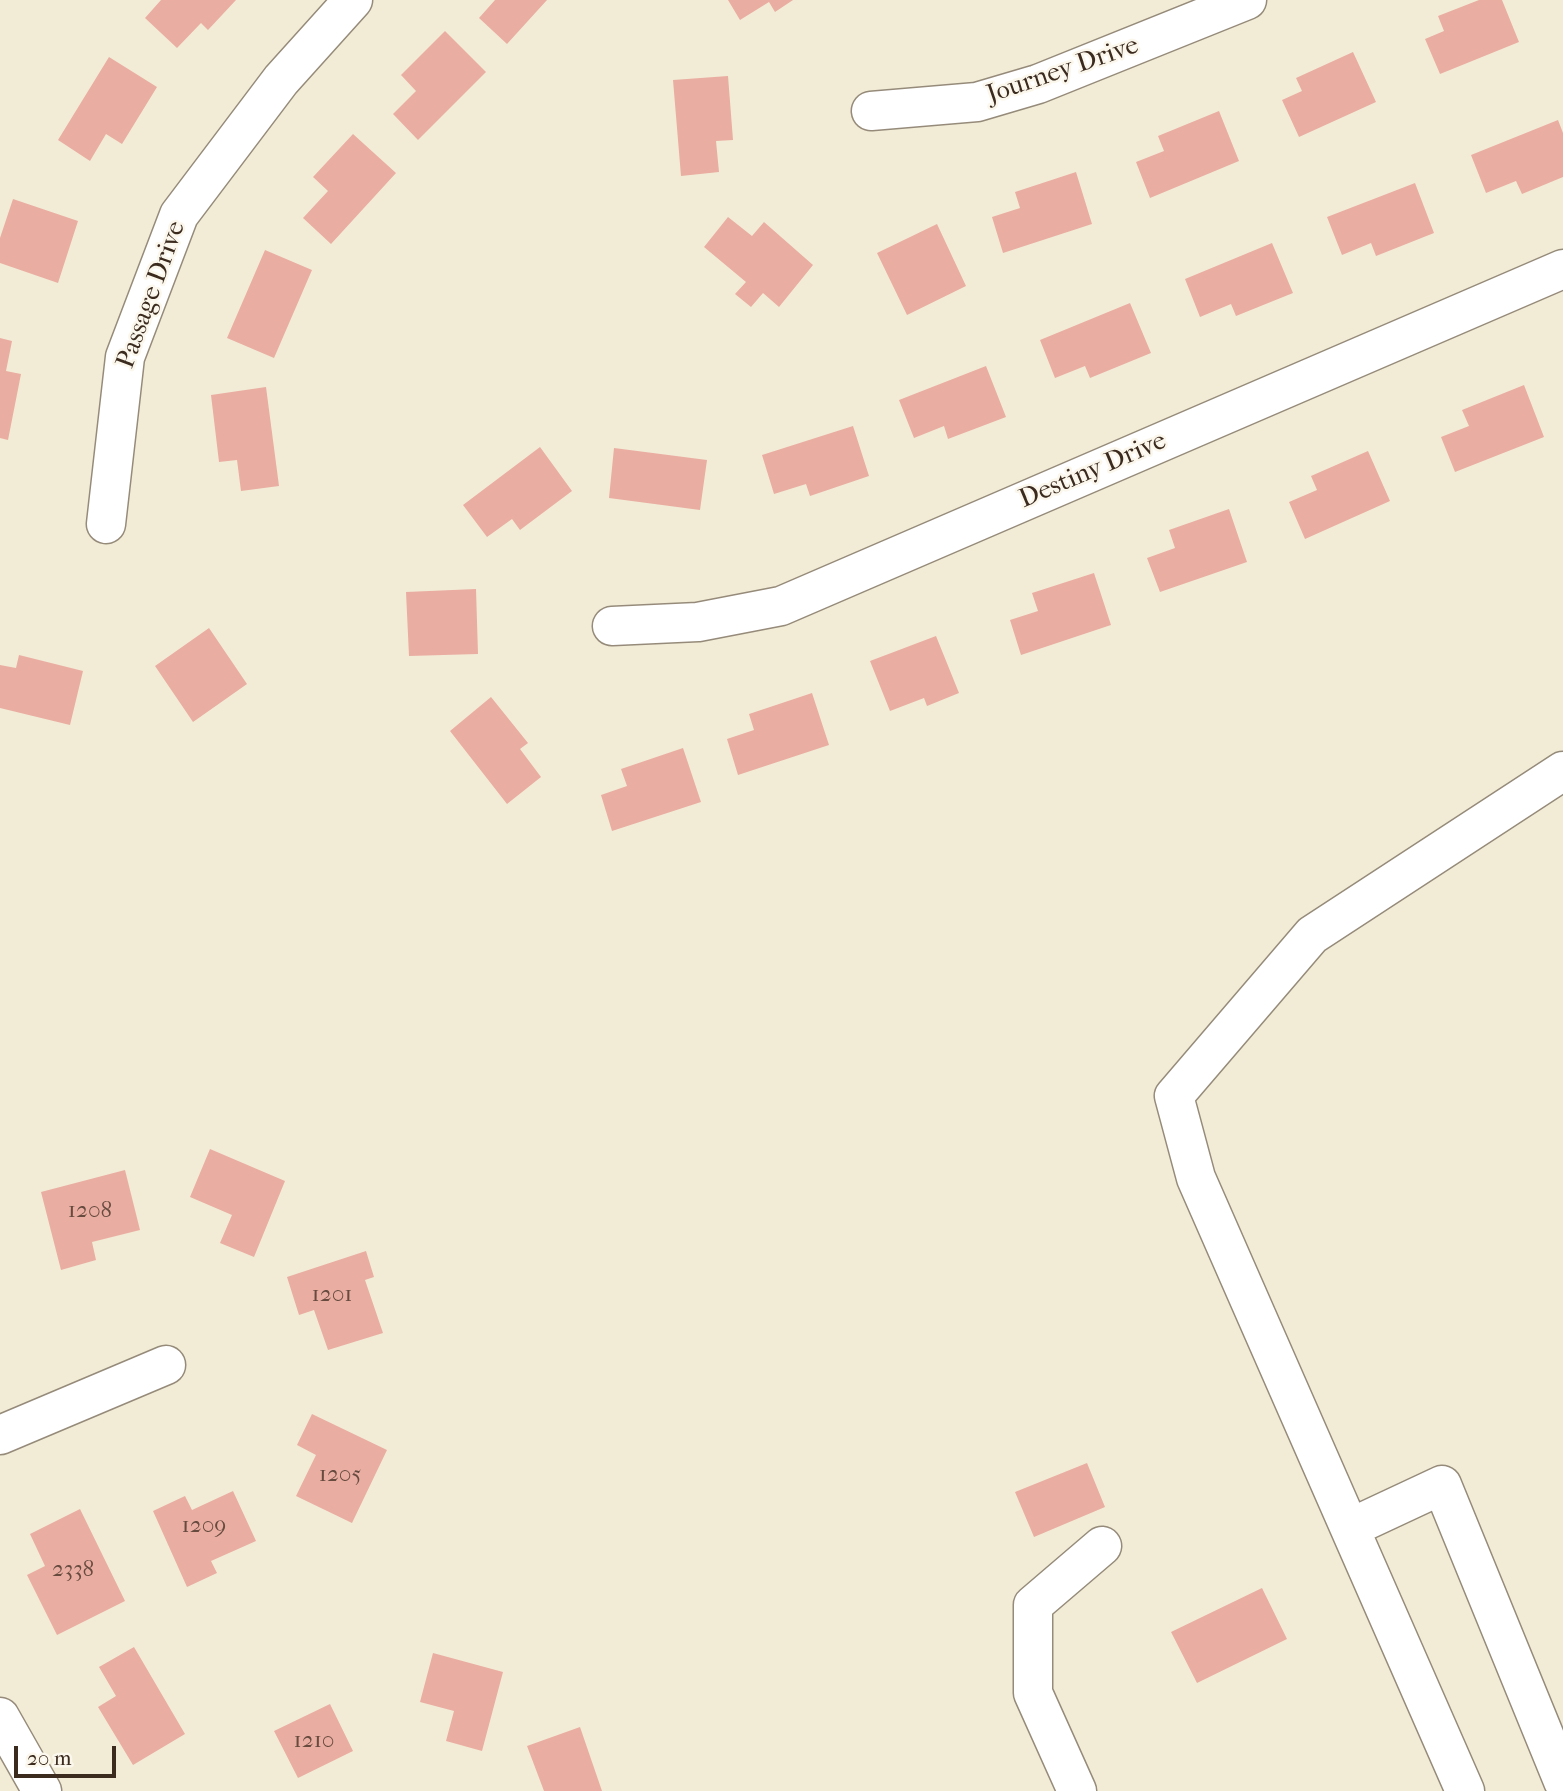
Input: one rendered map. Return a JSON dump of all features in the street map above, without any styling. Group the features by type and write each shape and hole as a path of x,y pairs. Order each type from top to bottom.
{"street":[{"name":"Passage Drive","path":"106,524 125,356 179,215 281,80 353,0"},
{"name":"Journey Drive","path":"872,111 976,102 1026,88 1124,52 1247,0"},
{"name":"Destiny Drive","path":"612,626 698,622 780,606 1563,269"},
{"path":"1465,1791 1196,1178 1174,1096 1312,935 1563,771"},
{"path":"0,1435 166,1365"},
{"path":"1350,1528 1442,1485 1563,1781"},
{"path":"1077,1791 1033,1693 1033,1605 1102,1546"},
{"path":"0,1717 42,1791"}],"building":[{"path":"161,0 236,0 208,30 201,23 177,48 145,18"},
{"path":"495,0 547,0 507,44 479,18"},
{"path":"728,0 793,0 775,12 769,2 740,20"},
{"path":"1479,0 1502,0 1519,42 1440,74 1425,39 1444,31 1438,16"},
{"path":"445,31 486,72 418,140 393,114 416,91 401,75"},
{"path":"1353,52 1376,102 1299,137 1282,100 1302,91 1296,78"},
{"path":"109,57 157,87 122,144 106,134 90,161 58,140"},
{"path":"728,76 733,140 716,141 719,172 681,176 673,80"},
{"path":"1219,111 1239,161 1150,198 1136,162 1164,151 1158,136"},
{"path":"1558,120 1563,133 1563,177 1522,194 1516,181 1486,193 1471,155"},
{"path":"353,134 396,173 331,244 303,218 328,191 313,177"},
{"path":"1076,172 1092,224 1003,253 992,217 1020,208 1015,192"},
{"path":"1415,183 1434,233 1376,256 1371,243 1342,255 1327,217"},
{"path":"13,199 78,221 58,283 0,263 0,238"},
{"path":"728,217 752,236 764,222 813,265 779,307 763,293 751,307 735,294 746,282 704,247"},
{"path":"937,224 966,286 907,315 877,253"},
{"path":"1272,243 1293,293 1236,316 1231,304 1200,317 1185,279"},
{"path":"265,250 312,270 274,358 227,338"},
{"path":"1130,303 1151,353 1090,378 1085,366 1055,378 1040,340"},
{"path":"0,338 12,341 6,371 21,374 8,440 0,438"},
{"path":"986,366 1006,417 948,439 944,426 914,438 899,400"},
{"path":"1524,385 1544,437 1455,472 1441,437 1469,426 1462,410"},
{"path":"266,387 279,486 241,491 237,460 219,462 211,395"},
{"path":"853,426 869,476 810,496 806,484 774,494 762,455"},
{"path":"540,447 572,491 520,530 512,519 487,537 463,505"},
{"path":"614,448 707,460 700,510 609,498"},
{"path":"1368,451 1390,501 1305,539 1289,502 1317,490 1311,476"},
{"path":"1229,509 1247,562 1160,592 1147,558 1175,548 1169,530"},
{"path":"1094,573 1111,625 1021,655 1010,620 1038,611 1032,593"},
{"path":"476,589 478,654 409,656 406,592"},
{"path":"209,628 247,684 193,722 155,666"},
{"path":"936,636 959,693 927,706 924,698 890,711 870,661"},
{"path":"19,655 83,671 70,725 0,708 0,665 16,668"},
{"path":"812,693 829,745 738,775 727,739 754,730 749,714"},
{"path":"491,697 528,743 520,749 541,777 507,804 450,731"},
{"path":"683,748 701,802 612,831 601,795 627,786 621,769"},
{"path":"210,1149 285,1181 254,1257 220,1243 232,1215 190,1197"},
{"path":"125,1170 140,1230 92,1242 96,1260 61,1270 41,1192"},
{"path":"366,1251 374,1277 365,1280 383,1333 328,1350 314,1310 299,1315 287,1277"},
{"path":"312,1414 387,1450 352,1523 296,1496 316,1455 297,1445"},
{"path":"1087,1463 1105,1507 1034,1537 1015,1492"},
{"path":"233,1491 256,1541 211,1561 217,1573 187,1587 153,1511 185,1496 192,1510"},
{"path":"80,1509 125,1601 57,1635 27,1575 45,1566 30,1534"},
{"path":"1262,1588 1287,1639 1197,1683 1171,1632"},
{"path":"134,1647 185,1734 133,1765 98,1707 116,1696 99,1667"},
{"path":"433,1653 503,1672 482,1751 446,1741 454,1711 420,1702"},
{"path":"330,1704 353,1751 298,1778 274,1731"},
{"path":"580,1727 602,1791 544,1791 527,1746"}]}
